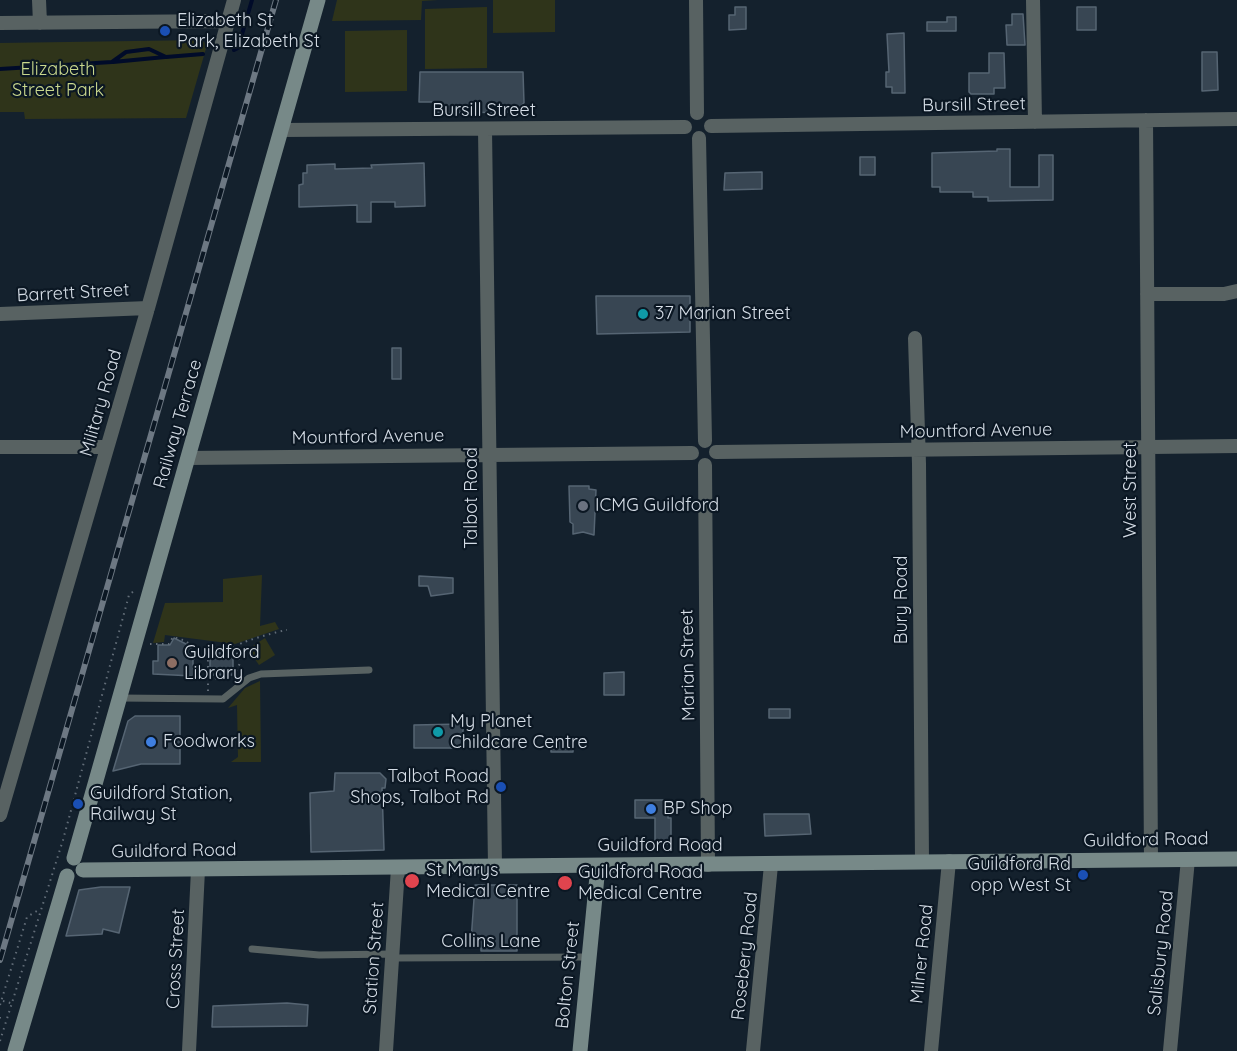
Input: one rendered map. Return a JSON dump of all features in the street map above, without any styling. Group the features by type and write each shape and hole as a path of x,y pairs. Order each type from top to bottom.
{"street":[{"path":"39,0 40,23"},
{"name":"Military Road","path":"0,815 4,786 148,308 234,0"},
{"name":"Railway Terrace","path":"74,858 318,0"},
{"path":"696,0 697,113"},
{"path":"1034,0 1035,122"},
{"path":"0,23 228,21"},
{"path":"697,113 707,116 711,126 708,132 699,138 692,136 686,127 687,119 697,113"},
{"name":"Bursill Street","path":"711,126 1237,119"},
{"name":"West Street","path":"1146,120 1151,860"},
{"name":"Bursill Street","path":"282,130 686,127"},
{"name":"Talbot Road","path":"485,129 495,867"},
{"path":"699,138 705,441"},
{"path":"1147,294 1224,294 1237,291"},
{"name":"Barrett Street","path":"0,314 148,308"},
{"name":"Bury Road","path":"915,338 919,450 922,861"},
{"path":"705,441 714,446 716,452 714,460 705,465 695,460 692,453 698,443 705,441"},
{"name":"Mountford Avenue","path":"716,452 1237,446"},
{"path":"0,447 106,447"},
{"name":"Mountford Avenue","path":"188,458 692,453"},
{"name":"Marian Street","path":"705,465 708,865"},
{"path":"74,858 82,862 83,870 77,877 67,876 63,871 64,864 74,858"},
{"name":"Salisbury Road","path":"1170,1051 1188,859"},
{"name":"Guildford Road","path":"83,870 1237,859"},
{"name":"Milner Road","path":"931,1051 949,861"},
{"name":"Rosebery Road","path":"753,1051 771,865"},
{"name":"Bolton Street","path":"580,1051 598,866"},
{"name":"Station Street","path":"387,1051 398,868"},
{"name":"Cross Street","path":"189,1051 198,870"},
{"path":"15,1051 67,876"}],"lane":[{"path":"118,698 223,699 249,678 261,674 369,670"},
{"name":"Collins Lane","path":"252,949 319,955 590,957"}],"path":[{"path":"150,644 169,644 173,637 186,641 195,649 237,647 246,640 287,630"},
{"path":"208,680 235,675 240,663 237,647"},
{"path":"208,648 208,700"},
{"path":"0,1041 14,1004 40,909 63,840"},
{"path":"0,1005 27,917 40,909"},
{"path":"12,970 22,973"},
{"path":"1,1000 14,1004"}],"green space":[{"path":"337,0 438,0 422,1 421,20 332,21"},
{"path":"493,0 555,0 555,32 493,33"},
{"path":"487,7 487,68 425,69 425,9"},
{"path":"407,30 407,91 345,92 345,31"},
{"name":"Elizabeth Street Park","path":"202,40 207,45 186,118 25,119 24,112 0,112 0,43"},
{"path":"262,575 260,626 275,622 279,629 235,644 165,635 164,642 153,643 165,603 223,602 223,579"},
{"path":"265,638 275,655 259,665 248,649"},
{"path":"260,681 261,762 231,762 238,757 237,705 228,708 245,688"}],"building":[{"path":"735,7 746,7 746,29 729,30 729,15 735,15"},
{"path":"1077,7 1096,7 1096,30 1077,30"},
{"path":"1012,14 1023,14 1025,45 1007,45 1006,25 1012,25"},
{"path":"947,17 956,17 956,31 927,31 927,22 947,22"},
{"path":"904,33 905,93 892,93 892,87 886,87 886,72 889,72 887,34"},
{"path":"1202,52 1217,52 1218,90 1202,91"},
{"path":"989,53 1004,53 1005,88 994,88 994,94 971,94 969,92 969,73 989,73"},
{"path":"420,72 523,72 524,103 514,112 438,113 438,102 419,102"},
{"path":"997,149 1010,149 1010,187 1039,187 1039,155 1053,155 1053,200 988,201 988,197 973,197 973,192 940,192 940,187 932,187 932,153 997,151"},
{"path":"860,157 875,157 875,175 860,175"},
{"path":"424,163 425,206 395,207 395,202 371,202 371,222 357,222 357,205 299,207 299,185 303,184 303,173 307,173 307,165 335,164 335,169"},
{"path":"762,172 762,189 724,190 725,173"},
{"name":"37 Marian Street","path":"596,296 690,296 690,332 597,334"},
{"path":"392,348 401,348 401,379 392,379"},
{"name":"ICMG Guildford","path":"569,486 589,486 589,489 596,490 594,535 583,532 573,534 573,524 570,522"},
{"path":"419,576 453,578 453,593 431,596 428,586 419,586"},
{"path":"174,638 188,645 198,656 193,660 193,676 153,674 153,661 158,661 158,645 170,645"},
{"path":"210,653 233,653 233,675 210,675"},
{"path":"624,672 624,695 604,695 604,673"},
{"path":"769,709 790,709 790,718 769,718"},
{"name":"Foodworks","path":"135,716 180,716 180,764 141,764 113,771 128,721"},
{"name":"My Planet Childcare Centre","path":"463,724 463,748 414,748 414,725"},
{"path":"551,738 573,738 573,752 551,752"},
{"path":"335,773 380,773 386,779 385,788 382,788 384,850 311,852 310,793 334,791"},
{"path":"635,800 668,800 671,844 655,844 655,818 635,818"},
{"path":"764,814 809,814 811,834 765,836"},
{"path":"475,885 517,885 517,951 481,951 481,942 471,941"},
{"path":"130,887 119,933 103,929 102,934 66,936 79,890"},
{"path":"287,1003 308,1005 307,1026 212,1027 213,1006"}],"waterway":[{"path":"234,50 238,48 252,0"},
{"path":"0,69 112,62 126,52 149,49 166,57 203,54"},
{"path":"113,62 165,57"}],"railway":[{"path":"0,960 276,0"}],"place":[{"name":"Elizabeth St Park, Elizabeth St","path":"165,31"},
{"name":"37 Marian Street","path":"643,314"},
{"name":"ICMG Guildford","path":"583,506"},
{"name":"Guildford Library","path":"172,663"},
{"name":"My Planet Childcare Centre","path":"438,732"},
{"name":"Foodworks","path":"151,742"},
{"name":"Talbot Road Shops, Talbot Rd","path":"501,787"},
{"name":"Guildford Station, Railway St","path":"78,804"},
{"name":"BP Shop","path":"651,809"},
{"name":"Guildford Rd opp West St","path":"1083,875"},
{"name":"St Marys Medical Centre","path":"412,881"},
{"name":"Guildford Road Medical Centre","path":"565,883"}]}
